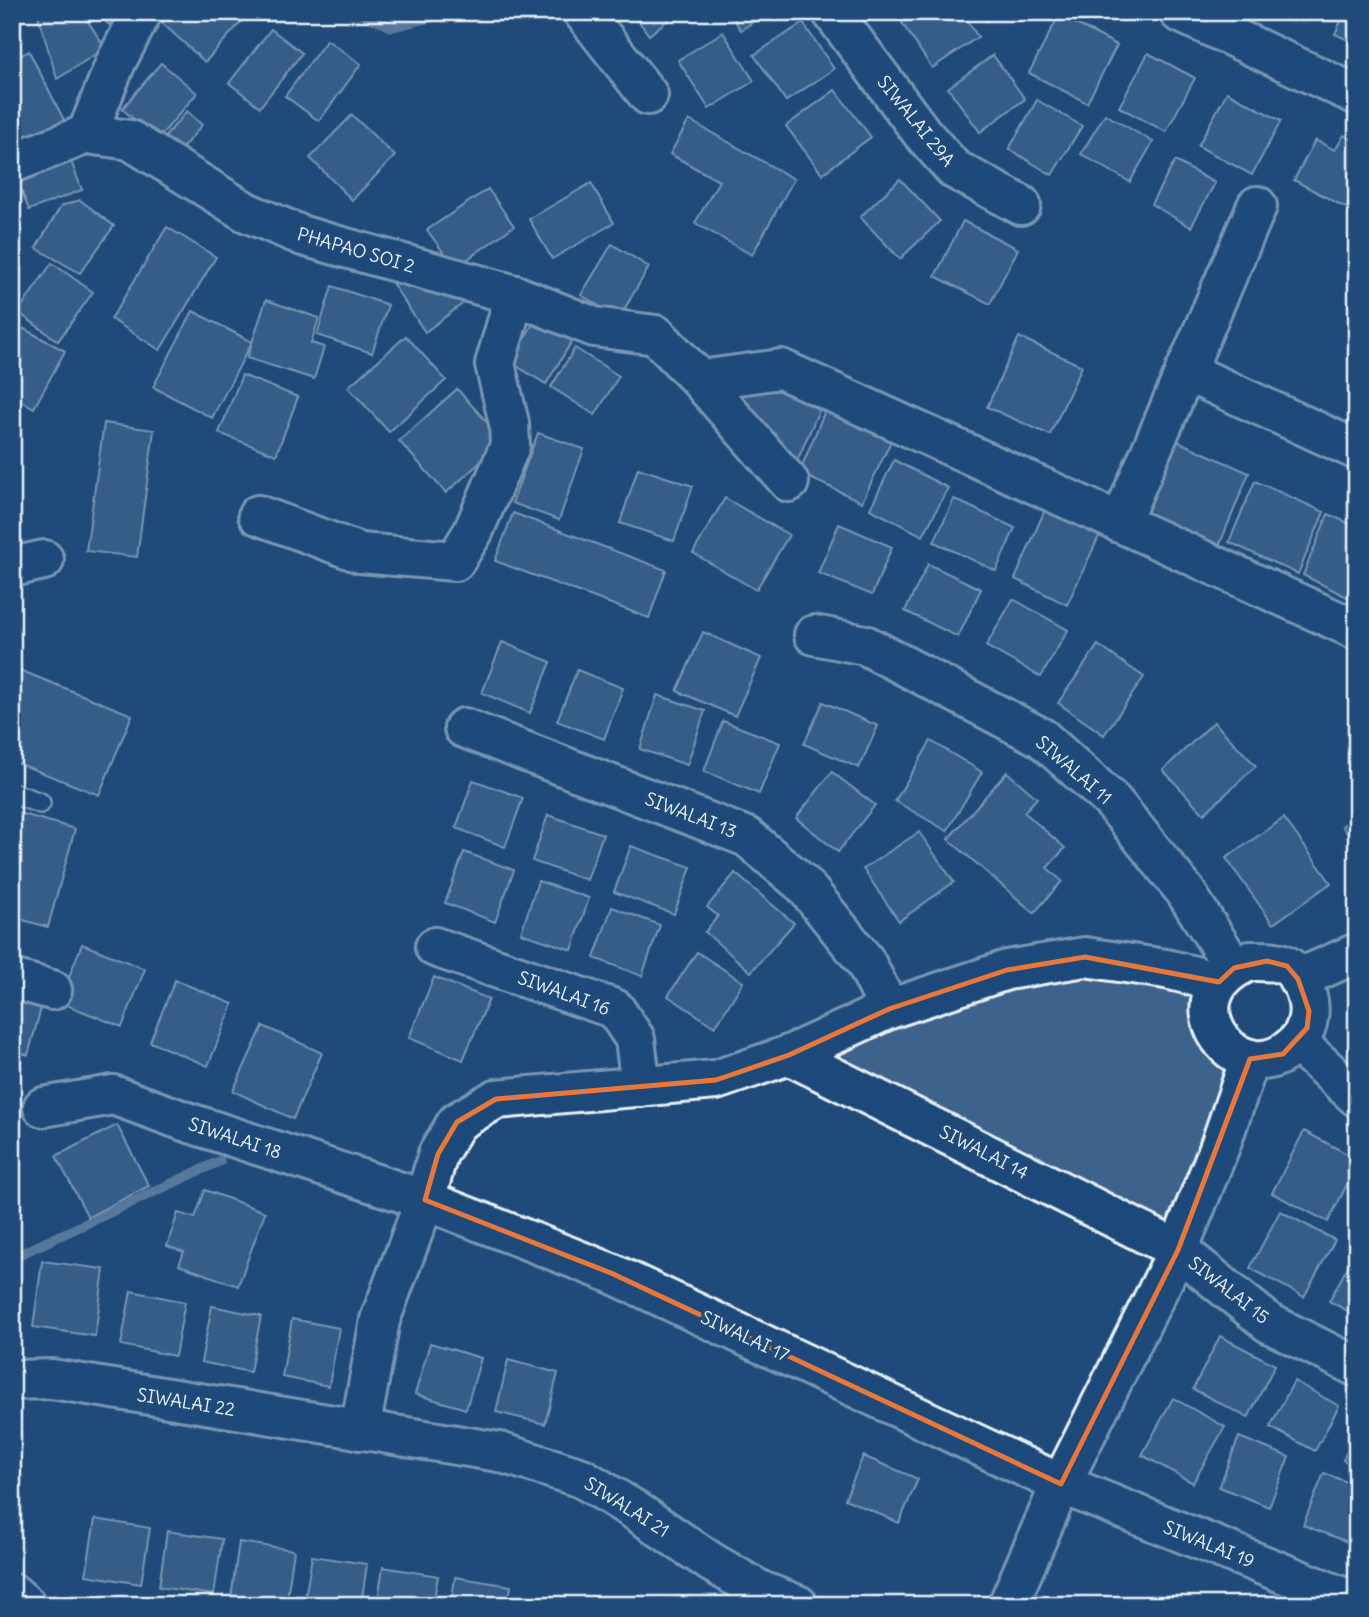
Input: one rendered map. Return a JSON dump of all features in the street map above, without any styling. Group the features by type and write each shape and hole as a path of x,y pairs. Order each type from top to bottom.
{"street":[{"path":"87,134 116,62 142,12"},
{"path":"583,12 649,95"},
{"name":"SIWALAI 29A","path":"832,12 922,133 954,169 1021,205"},
{"path":"1179,12 1357,95"},
{"name":"PHAPAO SOI 2","path":"12,163 87,134 130,140 247,212 303,236 515,295 594,327 656,335 700,380 789,482"},
{"path":"1120,523 1257,206"},
{"path":"258,515 360,553 454,561 474,532 510,446 509,423 495,364 515,295"},
{"path":"700,380 781,369 1357,630"},
{"path":"1185,371 1357,450"},
{"name":"SIWALAI 11","path":"814,635 865,645 1042,738 1112,802 1185,891 1226,975"},
{"name":"SIWALAI 13","path":"464,728 747,836 804,885 865,961 889,1009"},
{"name":"SIWALAI 16","path":"435,947 615,1009 635,1039 641,1087"},
{"path":"1298,979 1357,953"},
{"path":"360,1430 380,1320 425,1200 438,1154 457,1122 496,1099 716,1080 789,1055 889,1009 1007,970 1085,957 1226,975"},
{"path":"1250,961 1267,961 1287,966 1307,994 1307,1028 1298,1043 1283,1054 1267,1059 1250,1059 1234,1053 1220,1041 1214,1031 1210,1014 1211,997 1226,975 1250,961"},
{"path":"12,979 52,990"},
{"path":"1298,1043 1357,1097"},
{"name":"SIWALAI 14","path":"789,1055 1178,1250"},
{"path":"1008,1605 1061,1484 1178,1250 1220,1146 1250,1059"},
{"name":"SIWALAI 18","path":"43,1107 113,1095 425,1200"},
{"name":"SIWALAI 17","path":"425,1200 611,1273 1061,1484"},
{"name":"SIWALAI 15","path":"1178,1250 1269,1323 1357,1367"},
{"name":"SIWALAI 22","path":"12,1380 52,1380 360,1430"},
{"name":"SIWALAI 21","path":"360,1430 499,1452 582,1478 634,1509 711,1562 761,1591 798,1605"},
{"name":"SIWALAI 19","path":"1061,1484 1357,1604"},
{"path":"12,1593 26,1605"}],"highlighted area":[{"path":"1085,957 1219,982 1234,968 1267,961 1287,966 1298,979 1309,1011 1307,1028 1283,1054 1250,1059 1178,1250 1061,1484 611,1273 425,1200 438,1154 457,1122 496,1099 716,1080 789,1055 889,1009 1007,970"}],"shaded area":[{"path":"1085,976 1191,995 1193,992 1194,1027 1198,1037 1208,1053 1226,1070 1168,1223 833,1056 896,1027 1012,989"}],"building":[{"path":"37,12 82,12 105,48 57,79"},
{"path":"97,12 122,12 109,25"},
{"path":"171,12 250,12 205,62 162,23"},
{"path":"632,12 678,12 649,35"},
{"path":"729,12 768,12 741,30"},
{"path":"918,12 961,12 978,37 932,68 902,23"},
{"path":"979,12 998,12 986,21"},
{"path":"1345,12 1357,12 1357,44 1335,34"},
{"path":"1059,15 1117,45 1087,103 1029,73"},
{"path":"803,23 834,69 786,101 754,55"},
{"path":"271,29 302,53 260,107 229,83"},
{"path":"723,32 754,81 709,109 678,60"},
{"path":"327,40 361,64 319,121 285,96"},
{"path":"29,51 65,122 16,147 12,139 12,60"},
{"path":"1148,53 1195,78 1166,132 1119,107"},
{"path":"993,55 1025,99 980,132 948,88"},
{"path":"161,63 197,93 158,139 122,109"},
{"path":"835,90 871,137 822,174 786,126"},
{"path":"1227,92 1281,121 1252,175 1198,146"},
{"path":"1037,100 1082,126 1052,175 1009,149"},
{"path":"187,111 202,125 179,152 164,138"},
{"path":"1105,114 1153,142 1130,182 1081,154"},
{"path":"352,115 395,156 352,200 310,158"},
{"path":"689,120 794,179 752,255 695,223 719,181 670,154"},
{"path":"1344,135 1357,142 1357,188 1346,208 1294,180 1315,140 1335,150"},
{"path":"69,156 82,190 29,210 16,177"},
{"path":"1175,161 1215,183 1191,227 1151,204"},
{"path":"900,179 940,221 900,259 860,217"},
{"path":"591,183 614,223 552,259 529,219"},
{"path":"488,189 514,226 455,268 427,230"},
{"path":"80,200 114,226 80,273 36,248 61,206"},
{"path":"963,221 1018,249 990,304 935,276"},
{"path":"167,227 216,257 160,350 111,319"},
{"path":"612,244 649,267 619,318 581,295"},
{"path":"52,263 93,292 58,341 18,312"},
{"path":"386,274 469,299 425,332"},
{"path":"332,286 388,305 372,353 317,335"},
{"path":"266,300 319,318 311,343 324,347 314,379 247,358"},
{"path":"193,311 252,342 212,418 153,387"},
{"path":"536,319 572,341 546,384 510,362"},
{"path":"17,325 65,351 34,408 12,396 12,334"},
{"path":"406,336 446,380 389,432 348,387"},
{"path":"1019,337 1082,366 1050,435 987,407"},
{"path":"575,348 619,376 595,415 551,387"},
{"path":"242,375 298,397 276,455 219,433"},
{"path":"773,383 820,408 794,468 731,403 737,384"},
{"path":"457,389 504,441 446,493 399,441"},
{"path":"826,408 893,437 862,502 799,473"},
{"path":"104,423 154,430 137,557 86,551"},
{"path":"538,433 584,449 559,520 512,503"},
{"path":"1175,440 1249,473 1219,546 1143,513"},
{"path":"894,460 948,488 923,536 870,509"},
{"path":"638,468 693,486 674,541 620,523"},
{"path":"1255,481 1324,512 1298,574 1229,542"},
{"path":"725,498 789,535 756,590 693,553"},
{"path":"954,499 1015,528 996,571 934,542"},
{"path":"1046,507 1101,532 1067,605 1015,579"},
{"path":"513,513 666,570 649,618 495,561"},
{"path":"1328,514 1357,527 1357,602 1303,575"},
{"path":"839,524 892,547 872,595 818,573"},
{"path":"928,564 981,589 958,637 905,611"},
{"path":"1013,599 1068,630 1041,677 986,646"},
{"path":"703,632 761,658 735,716 677,691"},
{"path":"502,642 551,662 530,713 482,693"},
{"path":"1098,645 1144,677 1104,735 1058,703"},
{"path":"12,667 132,715 99,795 12,761"},
{"path":"577,670 623,688 604,739 557,721"},
{"path":"657,695 705,711 687,765 640,749"},
{"path":"823,702 878,726 859,768 804,744"},
{"path":"723,721 780,743 759,794 704,771"},
{"path":"1214,722 1256,766 1204,814 1163,770"},
{"path":"931,741 982,772 947,831 895,801"},
{"path":"832,772 875,805 838,852 796,818"},
{"path":"1007,772 1037,798 1024,812 1065,848 1047,868 1062,881 1034,913 948,839"},
{"path":"473,780 523,798 505,847 456,828"},
{"path":"12,811 75,829 48,927 12,917"},
{"path":"548,815 603,834 587,880 532,861"},
{"path":"1357,815 1357,847 1342,826"},
{"path":"1284,818 1331,883 1273,924 1226,858"},
{"path":"919,832 954,882 899,921 863,869"},
{"path":"631,846 691,867 674,914 614,892"},
{"path":"464,852 514,870 495,922 445,903"},
{"path":"735,873 794,923 751,972 705,932 718,916 707,907"},
{"path":"538,881 589,898 572,950 521,933"},
{"path":"612,907 660,925 642,976 594,958"},
{"path":"82,944 145,969 122,1027 59,1002"},
{"path":"697,952 743,982 715,1027 668,996"},
{"path":"434,977 489,999 463,1060 409,1038"},
{"path":"175,980 233,1004 208,1066 150,1042"},
{"path":"12,992 43,1001 28,1055 12,1050"},
{"path":"263,1026 322,1053 293,1119 233,1091"},
{"path":"117,1125 149,1186 88,1217 56,1156"},
{"path":"1304,1131 1357,1159 1357,1165 1328,1222 1272,1193"},
{"path":"205,1190 265,1212 238,1286 179,1265 184,1252 167,1246 178,1213 195,1218"},
{"path":"1280,1211 1335,1240 1304,1297 1250,1268"},
{"path":"1354,1255 1357,1257 1357,1316 1329,1301"},
{"path":"42,1261 104,1269 95,1336 33,1327"},
{"path":"131,1291 185,1302 175,1356 121,1345"},
{"path":"212,1306 261,1316 250,1372 201,1362"},
{"path":"292,1319 339,1328 329,1386 282,1377"},
{"path":"1220,1336 1275,1365 1248,1418 1193,1389"},
{"path":"430,1343 481,1358 466,1409 415,1394"},
{"path":"508,1360 558,1373 545,1424 496,1412"},
{"path":"1294,1381 1339,1406 1315,1451 1270,1427"},
{"path":"1173,1398 1225,1427 1193,1483 1142,1455"},
{"path":"1357,1431 1357,1467 1343,1460"},
{"path":"1239,1437 1289,1457 1269,1507 1219,1487"},
{"path":"863,1456 918,1479 899,1523 845,1499"},
{"path":"1324,1473 1357,1486 1357,1526 1350,1543 1303,1525"},
{"path":"95,1519 150,1528 141,1584 86,1575"},
{"path":"167,1531 222,1539 214,1595 159,1587"},
{"path":"239,1542 294,1550 286,1605 231,1598"},
{"path":"312,1556 367,1564 361,1605 304,1605"},
{"path":"383,1567 438,1576 433,1605 377,1605"},
{"path":"455,1577 511,1586 508,1605 451,1605"},
{"path":"522,1593 577,1602 576,1605 520,1605"}],"waterway":[{"path":"359,12 392,27 453,12"},
{"path":"12,1258 220,1161"}]}
